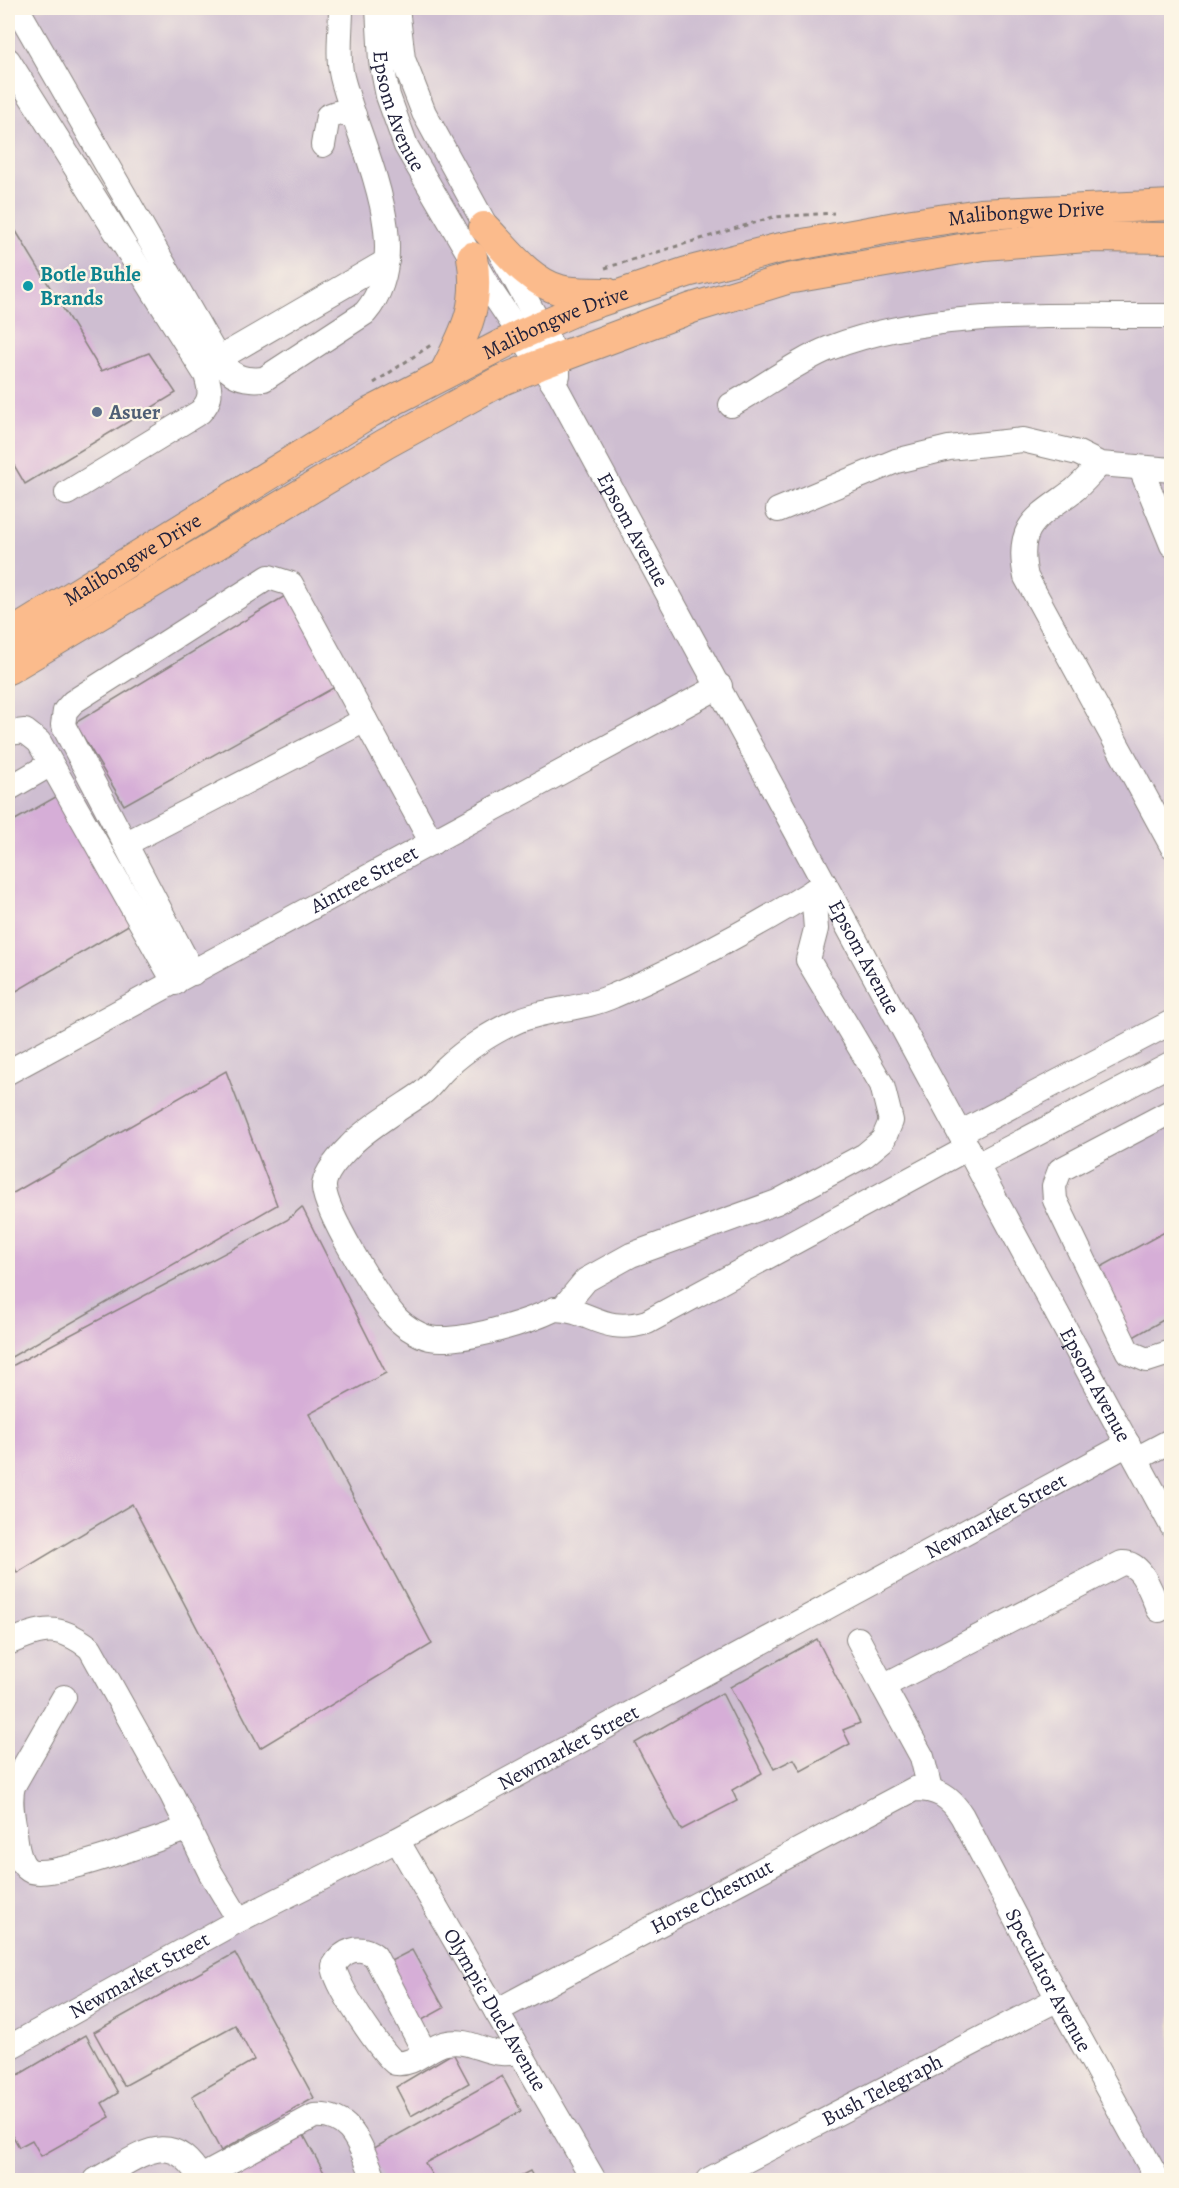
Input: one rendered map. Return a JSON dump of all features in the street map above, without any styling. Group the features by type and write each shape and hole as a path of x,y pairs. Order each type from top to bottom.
{"main road":[{"name":"Malibongwe Drive","path":"8,636 371,412 530,330 622,294 687,272 776,249 912,224 980,214 1172,205"},
{"path":"484,226 531,275 549,286 568,291 622,294"},
{"name":"Malibongwe Drive","path":"8,669 385,444 501,381 692,308 787,279 984,245 1087,237 1172,238"},
{"path":"444,374 471,318 476,282 472,257"}],"street":[{"path":"17,8 218,359 229,373 247,381 264,379 365,313 377,299 387,261 389,246 380,204 341,74 341,8"},
{"name":"Epsom Avenue","path":"378,8 381,61 388,96 406,146 472,257 530,330"},
{"name":"Epsom Avenue","path":"397,8 403,59 424,113 484,226 530,330 548,362 558,389 720,686 819,887 968,1149 1172,1526"},
{"path":"8,60 206,375 211,392 208,404 200,412 67,493"},
{"path":"323,145 328,116 336,113 354,115"},
{"path":"218,359 387,261"},
{"path":"731,405 829,348 914,327 1000,317 1172,316"},
{"path":"778,510 896,461 949,448 1023,440 1078,453 1100,464 1172,470"},
{"path":"1100,464 1076,489 1036,517 1022,546 1022,560 1026,577 1172,846"},
{"path":"1141,469 1172,545"},
{"path":"184,978 125,844 63,725 65,711 73,702 269,577 291,584 432,843"},
{"name":"Aintree Street","path":"8,1072 720,686"},
{"path":"125,844 365,720"},
{"path":"8,733 25,731 39,742 184,978"},
{"path":"8,789 51,764"},
{"path":"819,887 662,976 598,1003 556,1009 515,1022 467,1051 445,1068 421,1094 351,1144 330,1172 324,1185 331,1214 392,1315 414,1331 430,1337 446,1339 527,1321 555,1309 562,1309 616,1327 628,1328 646,1322 968,1149 1172,1022"},
{"path":"562,1309 586,1280 631,1255 777,1202 865,1155 883,1140 891,1120 882,1085 808,960 816,929 819,887"},
{"path":"968,1149 1172,1063"},
{"path":"1172,1111 1060,1170 1054,1186 1055,1200 1128,1352 1147,1360 1172,1352"},
{"name":"Newmarket Street","path":"8,2048 239,1920 397,1840 1132,1451 1172,1440"},
{"path":"883,1686 1122,1563 1128,1563 1138,1569 1159,1610"},
{"path":"8,1643 39,1630 49,1630 75,1637 90,1648 189,1828 210,1872 239,1920"},
{"path":"858,1639 922,1757 930,1789"},
{"path":"63,1697 13,1786 11,1795 16,1843 24,1865 29,1871 38,1873 78,1866 189,1828"},
{"name":"Horse Chestnut","path":"496,2011 914,1789 930,1789"},
{"name":"Speculator Avenue","path":"930,1789 953,1802 962,1816 1058,1999 1158,2181"},
{"name":"Olympic Duel Avenue","path":"397,1840 594,2181"},
{"path":"425,2053 375,1956 364,1949 356,1949 343,1955 334,1966 337,1978 364,2025 389,2057 402,2064 425,2053 444,2043 455,2042 506,2055 519,2051"},
{"name":"Bush Telegraph","path":"708,2181 1058,1999"},
{"path":"96,2181 150,2151 165,2148 179,2152 191,2161 202,2179 314,2116 329,2115 339,2119 351,2130 375,2181"}],"shaded area":[{"path":"8,8 1171,8 1171,2180 8,2180"}],"building":[{"name":"Botle Buhle Brands","path":"8,218 101,371 149,353 176,393 25,484 8,455"},
{"path":"290,593 335,687 124,805 75,723"},
{"path":"61,794 137,920 8,996 8,824"},
{"path":"226,1071 277,1205 8,1359 8,1196"},
{"path":"302,1207 386,1373 309,1414 432,1644 260,1748 132,1504 17,1573 8,1551 8,1368 287,1220"},
{"path":"1172,1228 1172,1315 1130,1339 1099,1268"},
{"path":"817,1639 860,1723 843,1730 850,1744 801,1771 794,1759 774,1769 730,1687"},
{"path":"722,1693 762,1773 732,1790 737,1801 681,1830 635,1743"},
{"path":"412,1950 444,2008 415,2024 385,1964"},
{"path":"235,1953 314,2098 221,2151 192,2096 254,2060 235,2025 124,2086 94,2032"},
{"path":"86,2035 118,2093 102,2103 110,2117 41,2156 32,2140 19,2147 8,2127 8,2081"},
{"path":"453,2053 469,2083 411,2116 396,2087"},
{"path":"502,2076 521,2111 425,2163 435,2180 384,2180 369,2151"},
{"path":"302,2132 328,2180 242,2180 235,2168"},
{"path":"530,2171 535,2180 512,2180"}],"place":[{"name":"Botle Buhle Brands","path":"28,286"},
{"name":"Asuer","path":"97,412"}]}
